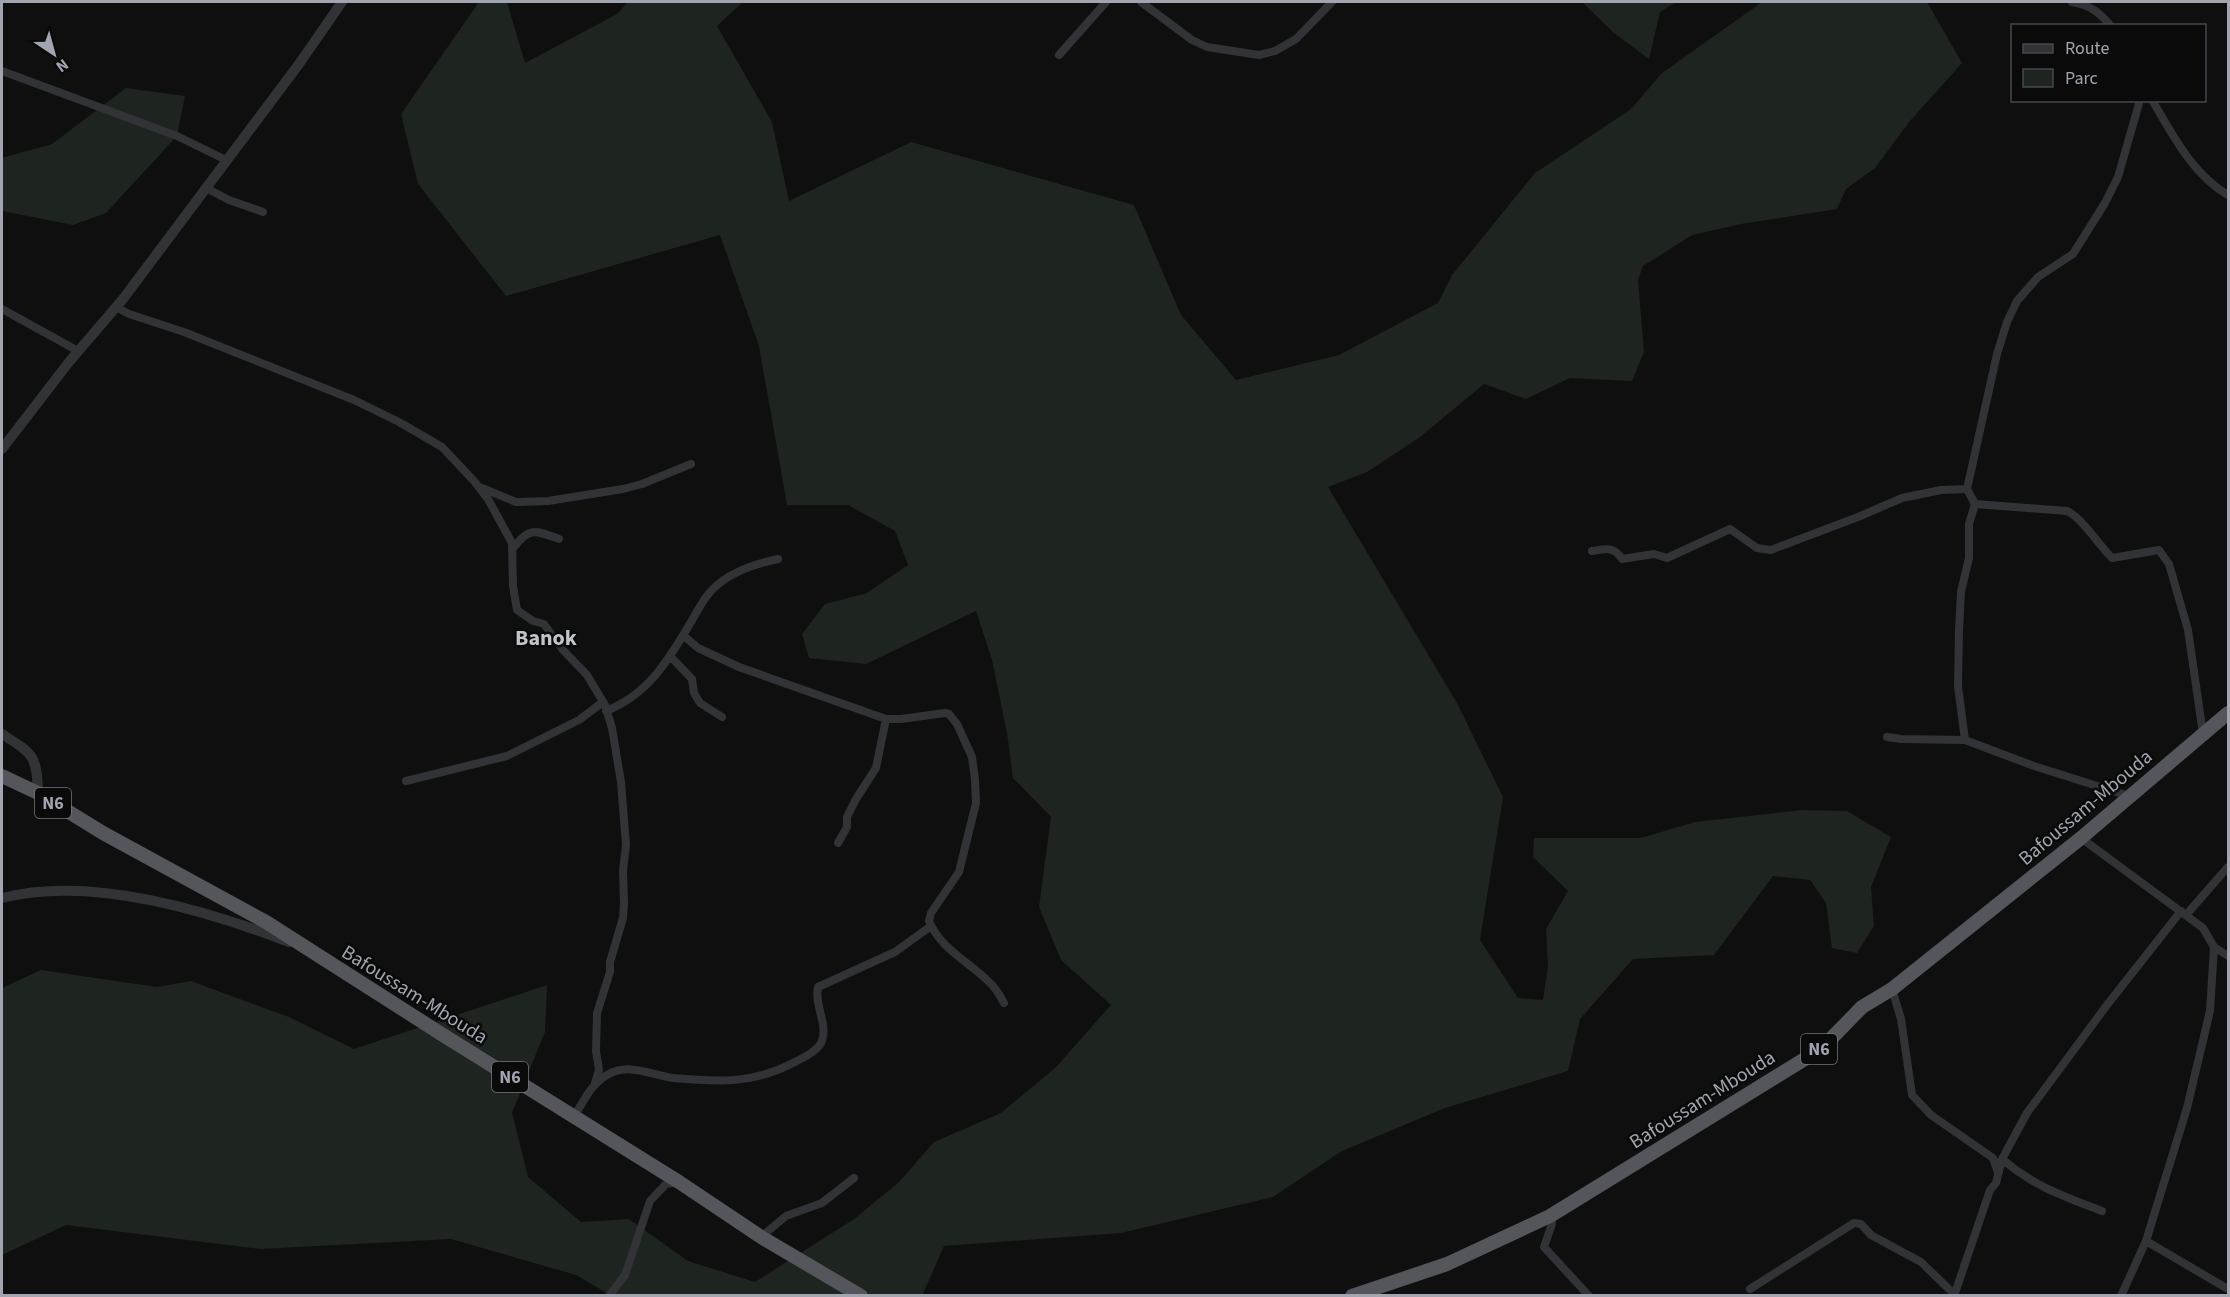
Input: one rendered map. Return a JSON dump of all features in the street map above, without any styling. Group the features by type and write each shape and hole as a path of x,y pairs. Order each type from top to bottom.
{"highway":[{"name":"Bafoussam-Mbouda","path":"1352,1296 1447,1264 1550,1216 1821,1049 1862,1007 1892,989 2080,838 2229,713"},
{"name":"Bafoussam-Mbouda","path":"2,776 266,922 679,1182 761,1237 861,1296"}],"street":[{"path":"2,449 78,351 116,307 299,64 342,2"},
{"path":"1059,55 1106,2"},
{"path":"1141,2 1192,40 1208,46 1259,55 1275,51 1296,39 1332,2"},
{"path":"2072,2 2088,5 2100,13 2109,24"},
{"path":"2,71 177,136 226,160"},
{"path":"1965,740 1958,687 1959,630 1962,592 1969,558 1969,524 1975,504 1967,489 1997,354 2007,322 2018,301 2038,277 2073,254 2105,203 2118,177 2139,102"},
{"path":"2153,102 2187,158 2218,189 2229,195"},
{"path":"206,188 229,200 263,212"},
{"path":"116,307 129,314 184,332 294,375 381,412 442,447 477,484 497,514 514,547 513,586 517,610 533,621 544,624 563,650 587,675 605,706 619,769 626,845 623,870 623,918 610,962 608,980 597,1012 596,1052 599,1070 595,1083 574,1117"},
{"path":"2,309 78,351"},
{"path":"477,484 489,493 516,502 548,501 623,489 642,484 691,464"},
{"path":"1592,551 1609,548 1615,550 1622,559 1654,554 1667,558 1730,529 1757,548 1771,550 1902,498 1941,490 1967,489"},
{"path":"1975,504 2067,510 2075,514 2097,543 2112,558 2159,550 2164,555 2188,630 2203,734"},
{"path":"514,547 528,532 538,531 559,539"},
{"path":"406,781 507,756 605,706 631,699 653,679 671,657 711,591 734,573 758,563 778,559"},
{"path":"683,635 698,648 739,667 886,719 949,714 972,757 976,787 973,817 958,872 931,914 929,921 953,953 992,984 1004,1003"},
{"path":"671,657 692,679 694,693 700,703 722,717"},
{"path":"838,843 847,827 847,817 856,799 876,768 886,719"},
{"path":"2,734 32,756 38,771 38,794"},
{"path":"1887,737 1965,740 2034,766 2129,796"},
{"path":"2080,838 2203,928 2214,946 2229,956"},
{"path":"1750,1289 1854,1223 1861,1224 1871,1235 1922,1262 1954,1295 1990,1190 1996,1183 2002,1159 2027,1113 2107,1005 2184,913 2229,867"},
{"path":"2,898 46,892 102,892 221,916 306,948"},
{"path":"595,1083 608,1074 632,1068 671,1077 730,1082 754,1078 778,1070 815,1050 822,1042 822,1023 816,995 818,987 895,952 931,926"},
{"path":"2121,1296 2146,1241 2187,1108 2210,1011 2214,946"},
{"path":"1892,989 1901,1019 1912,1095 1931,1115 1993,1158 1998,1173"},
{"path":"2002,1159 2021,1175 2049,1191 2102,1211"},
{"path":"761,1237 786,1216 822,1203 854,1178"},
{"path":"609,1296 626,1275 650,1201 666,1185 679,1182"},
{"path":"1550,1216 1552,1224 1544,1247 1589,1296"},
{"path":"2146,1241 2229,1289"}],"green space":[{"path":"479,2 507,2 525,63 617,14 628,2 743,2 717,26 772,122 789,201 911,142 1134,205 1181,315 1236,380 1339,355 1438,303 1452,275 1535,173 1631,109 1662,73 1762,2 1927,2 1962,63 1910,121 1875,168 1846,189 1837,209 1741,224 1692,235 1643,266 1638,280 1644,352 1632,381 1570,378 1526,399 1484,384 1420,437 1367,472 1328,487 1457,703 1503,797 1480,940 1518,998 1543,1000 1548,966 1546,929 1568,891 1533,857 1534,838 1641,838 1695,822 1802,810 1847,811 1891,837 1871,887 1874,926 1857,953 1832,948 1826,903 1810,880 1773,876 1714,955 1633,959 1580,1019 1568,1071 1445,1108 1342,1151 1273,1197 1121,1233 944,1246 922,1296 610,1295 576,1275 451,1239 261,1249 66,1225 2,1255 2,988 41,970 157,987 191,981 289,1017 354,1049 547,985 545,1032 512,1113 528,1177 581,1222 629,1219 688,1261 755,1282 854,1219 899,1182 934,1142 1001,1113 1056,1067 1111,1005 1061,960 1039,907 1051,817 1013,778 1007,733 992,660 976,611 866,664 809,658 802,634 825,604 867,593 908,565 895,531 848,505 787,505 759,346 720,235 506,296 418,184 401,114"},
{"path":"1582,2 1676,2 1660,12 1649,59 1614,33"},
{"path":"126,88 185,96 177,136 106,213 73,225 2,211 2,158 52,144"}],"district":[{"name":"Banok","path":"546,637"}]}
